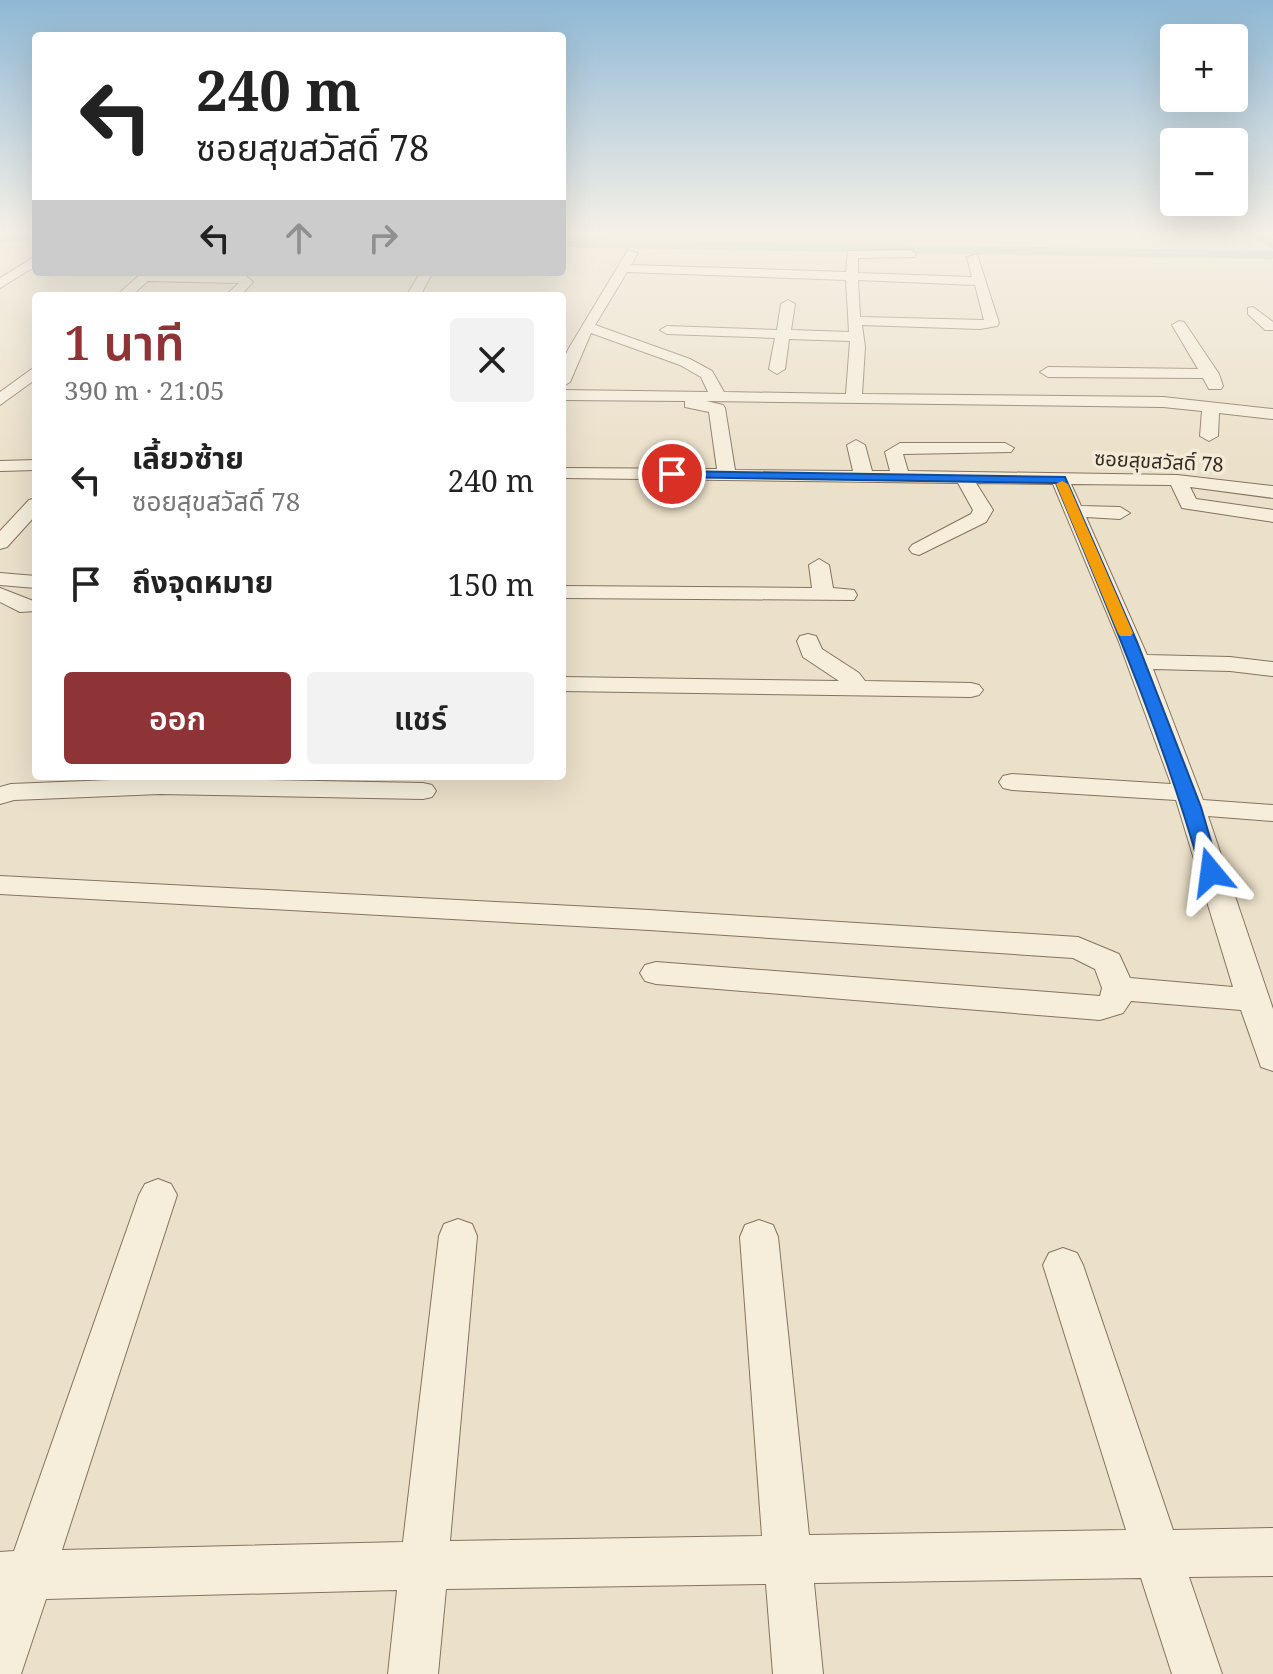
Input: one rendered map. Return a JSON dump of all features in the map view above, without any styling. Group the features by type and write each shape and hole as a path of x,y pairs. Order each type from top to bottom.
{"street":[{"path":"566,369 598,309"},
{"path":"777,369 787,309"},
{"path":"854,398 863,380 856,331 858,309"},
{"path":"667,330 783,334 992,323 985,309"},
{"path":"1179,325 1211,374 1214,406 1209,436"},
{"path":"586,327 685,362 707,374 719,397"},
{"path":"856,331 979,336"},
{"path":"1048,372 1211,374"},
{"path":"0,375 32,373"},
{"path":"0,400 8,386 32,374"},
{"path":"795,378 808,397"},
{"path":"566,395 923,399 1059,395 1214,406 1273,414"},
{"path":"583,395 598,407 601,417"},
{"path":"651,396 650,401 658,404 708,404 717,408 727,475"},
{"path":"923,399 926,404 943,409"},
{"path":"856,445 864,477"},
{"path":"900,477 895,449 1005,448"},
{"path":"978,458 988,478"},
{"path":"0,466 32,465"},
{"name":"ซอยสุขสวัสดิ์ 78","path":"566,473 1177,480 1273,492"},
{"path":"919,549 979,518 983,510 964,478"},
{"path":"1060,480 1137,662 1189,800 1273,1058"},
{"path":"1177,480 1189,504 1273,516"},
{"path":"0,543 32,508"},
{"path":"1074,511 1120,513"},
{"path":"819,565 823,595"},
{"path":"0,579 32,582"},
{"path":"566,592 846,595"},
{"path":"0,594 28,607"},
{"path":"808,641 811,652 851,678 858,688"},
{"path":"1137,662 1230,664 1273,669"},
{"path":"566,684 971,690"},
{"path":"0,796 11,792 163,781 423,791"},
{"path":"1012,782 1189,800 1273,813"},
{"path":"0,885 649,920 1078,948 1108,962 1118,988 1117,1001 1110,1007 1100,1008 656,973"},
{"path":"1118,988 1254,1000"},
{"path":"0,1664 16,1576 158,1195"},
{"path":"413,1674 458,1236"},
{"path":"759,1237 785,1561 798,1674"},
{"path":"1063,1265 1197,1674"},
{"path":"16,1576 423,1565 1273,1552"}],"slow traffic":[{"path":"1062,484 1126,633"}],"route":[{"path":"672,474 1060,480 1129,642 1192,807 1211,872"}]}
